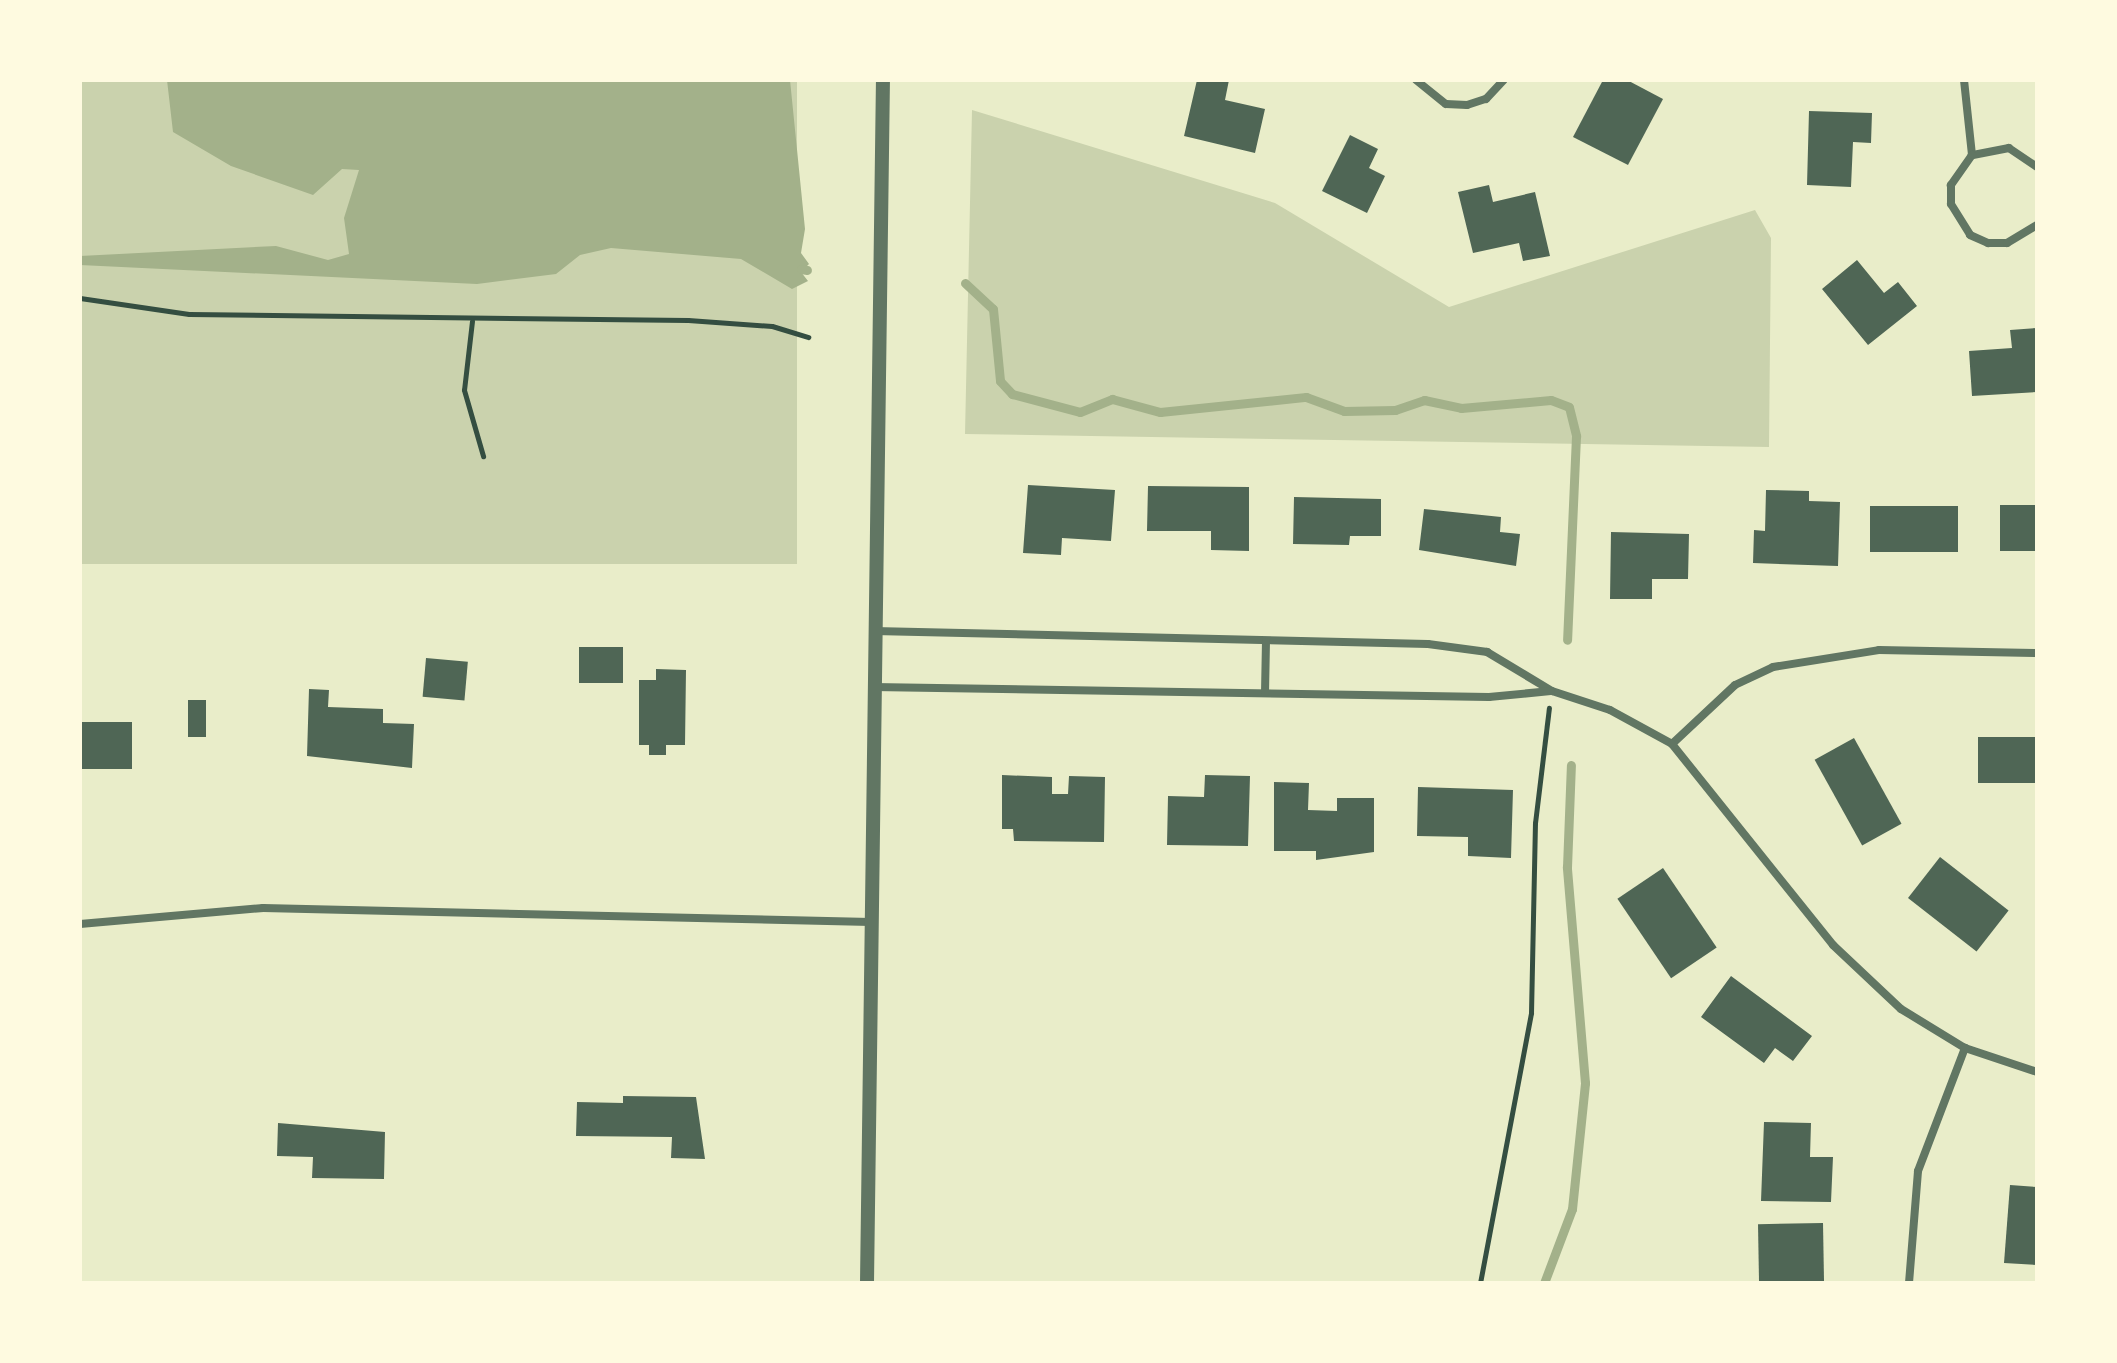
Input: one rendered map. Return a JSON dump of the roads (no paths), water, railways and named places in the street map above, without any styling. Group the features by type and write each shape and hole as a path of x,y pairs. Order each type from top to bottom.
{"street":[{"path":"867,1283 872,687 883,80"},
{"path":"1416,80 1446,104 1467,105 1486,99 1504,80"},
{"path":"1964,80 1972,155 1951,185 1957,222 1988,243 2007,243 2037,225"},
{"path":"1972,155 2009,148 2037,167"},
{"path":"873,631 1266,642 1487,652 1552,691 1610,710 1672,744 1833,945 1901,1009 1965,1048 2037,1072"},
{"path":"1265,693 1266,642"},
{"path":"1672,744 1735,685 1773,667 1879,650 2037,653"},
{"path":"872,687 1489,697 1552,691"},
{"path":"80,924 263,908 871,922"},
{"path":"1909,1283 1918,1171 1965,1048"}],"waterway":[{"path":"801,269 807,270"},
{"path":"965,283 993,309 1000,381 1012,394 1080,412 1112,399 1160,412 1306,397 1344,411 1395,410 1424,400 1461,408 1551,400 1569,407 1576,436 1567,640"},
{"path":"1544,1283 1572,1209 1585,1083 1567,867 1571,765"}]}
